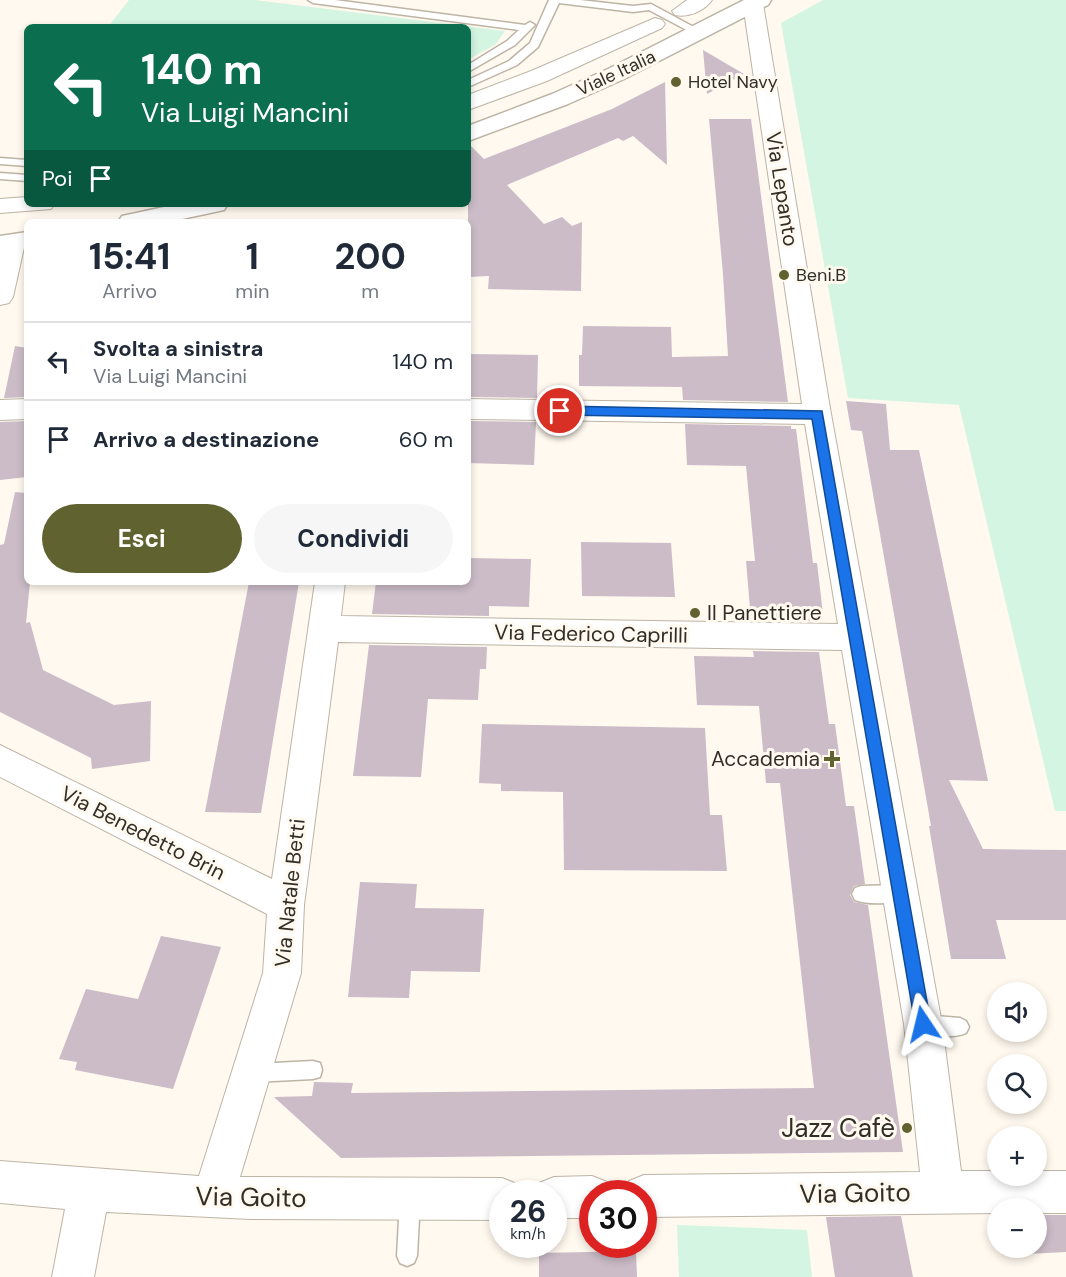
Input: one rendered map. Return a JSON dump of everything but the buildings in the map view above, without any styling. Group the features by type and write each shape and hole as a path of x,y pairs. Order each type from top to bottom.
{"main road":[{"name":"Viale Italia","path":"471,133 578,91 756,2"},
{"path":"145,219 201,207"}],"street":[{"path":"673,5 702,0"},
{"name":"Via Lepanto","path":"756,2 817,414 923,1024 943,1192"},
{"name":"Viale Italia","path":"471,102 539,76 655,14"},
{"path":"0,206 24,205"},
{"path":"0,297 13,242"},
{"path":"0,410 24,408"},
{"path":"471,409 817,414"},
{"name":"Via Natale Betti","path":"213,1196 253,1073 282,973 286,904 330,585"},
{"name":"Via Federico Caprilli","path":"324,629 857,638"},
{"name":"Via Benedetto Brin","path":"0,760 286,904"},
{"name":"Via Goito","path":"0,1182 89,1192 410,1200 489,1199"},
{"path":"73,1277 89,1192"},
{"name":"Via Goito","path":"657,1196 1066,1192"}],"lane":[{"path":"313,0 527,28"},
{"path":"471,67 511,43 555,0"},
{"path":"555,0 633,9 655,14 698,32"},
{"path":"471,83 513,63 534,45 555,0"},
{"path":"655,14 673,5"},
{"path":"0,161 24,163"},
{"path":"0,176 24,178"},
{"path":"861,894 899,893"},
{"path":"923,1024 960,1027"},
{"path":"253,1073 313,1070"},
{"path":"407,1256 410,1200"}],"green space":[{"path":"129,0 255,0 449,24 110,24"},
{"path":"823,0 1066,0 1066,811 1055,811 959,405 848,398 781,23"},
{"path":"471,27 505,31 496,44 471,58"},
{"path":"677,1225 807,1230 812,1277 679,1277"}],"place":[{"name":"Hotel Navy","path":"676,82"},
{"name":"Beni.B","path":"784,275"},
{"name":"Il Panettiere","path":"695,613"},
{"name":"Accademia","path":"832,759"},
{"name":"Jazz Cafè","path":"907,1128"}],"route":[{"path":"560,411 817,414 923,1024"}]}
